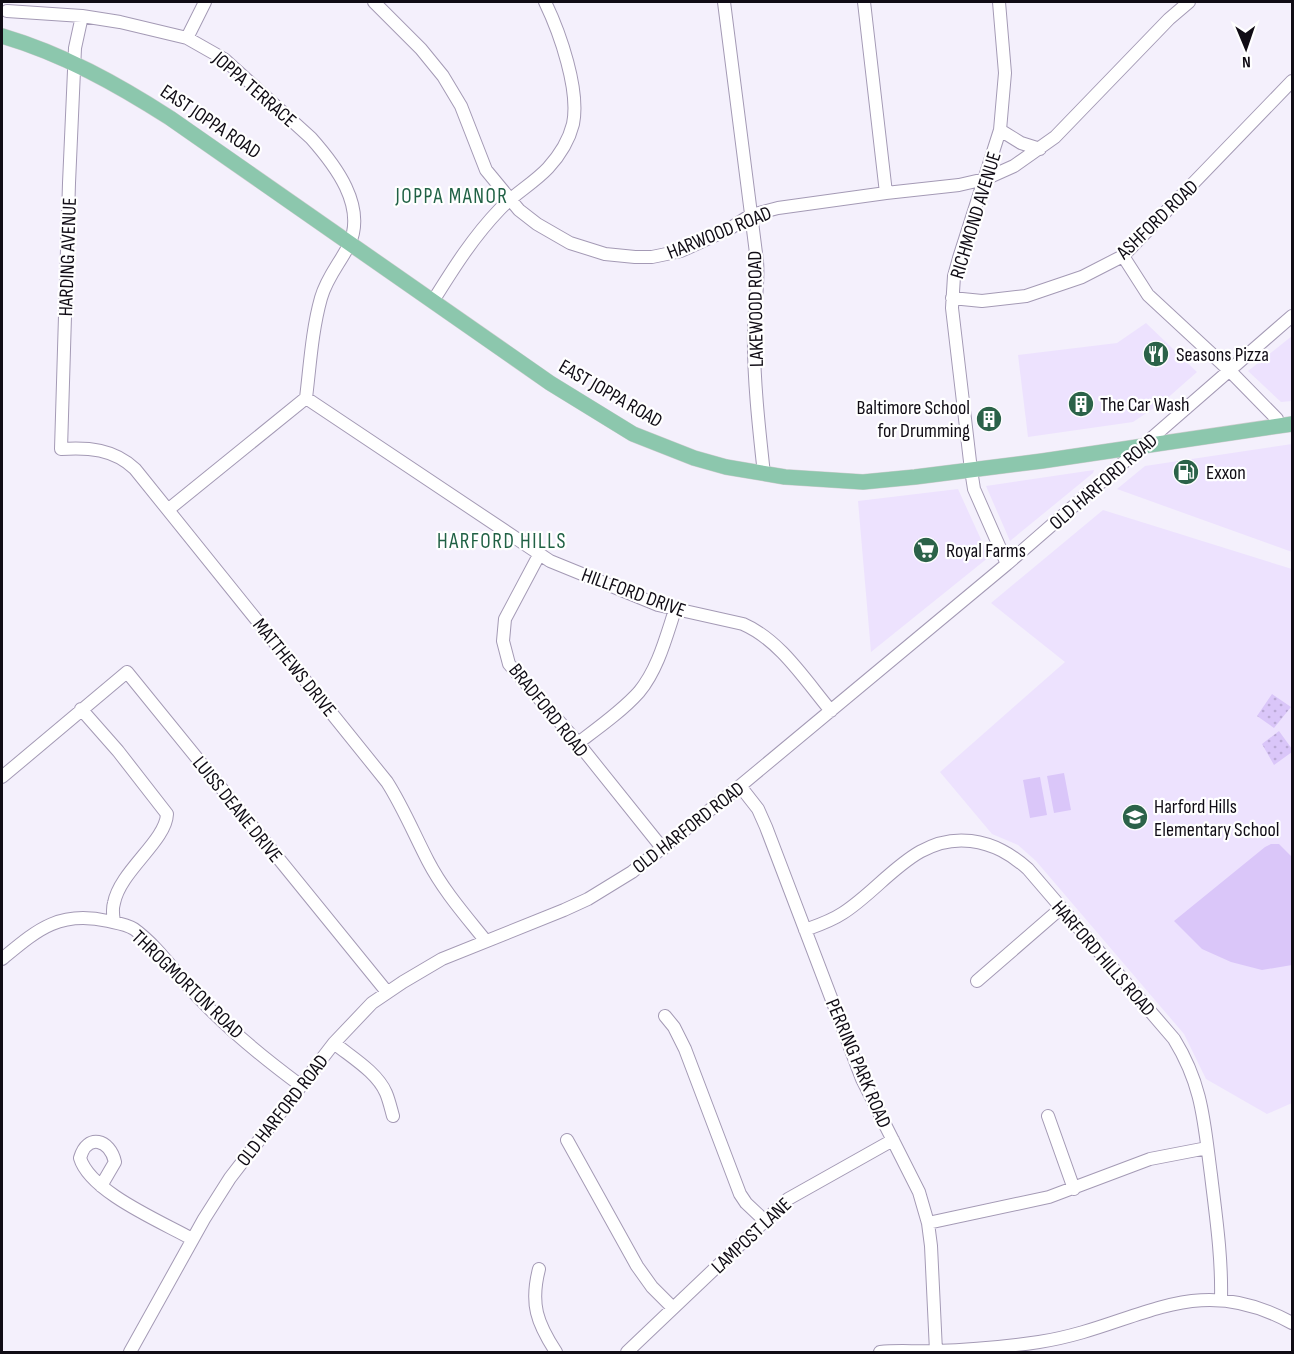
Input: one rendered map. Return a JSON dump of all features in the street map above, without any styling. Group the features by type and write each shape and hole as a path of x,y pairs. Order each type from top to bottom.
{"main road":[{"name":"EAST JOPPA ROAD","path":"2,36 75,64 124,89 170,118 550,383 633,434 694,458 764,474 804,480 863,482 971,470 1286,425"}],"street":[{"path":"187,38 205,2"},
{"name":"HARWOOD ROAD","path":"374,2 421,49 443,76 461,106 486,171 510,199 537,224 570,243 605,254 652,257 681,251 722,232 751,215 778,208 959,185 985,179 1014,166 1055,137 1169,19 1189,2"},
{"path":"433,301 477,235 510,199 547,169 559,153 573,124 574,96 552,17 545,2"},
{"name":"LAKEWOOD ROAD","path":"724,2 758,275 754,330 764,474"},
{"path":"864,2 886,193"},
{"name":"RICHMOND AVENUE","path":"999,2 1005,74 1000,130 959,258 954,276 952,298 974,489 1007,564"},
{"name":"JOPPA TERRACE","path":"7,11 82,16 120,22 187,38 224,59 322,150 350,194 353,203 350,243"},
{"path":"75,64 76,39 82,16"},
{"name":"HARDING AVENUE","path":"61,449 75,64"},
{"name":"ASHFORD ROAD","path":"952,298 981,301 1026,296 1082,277 1123,256 1293,81"},
{"path":"1000,130 1021,143 1040,149"},
{"path":"169,509 306,398 321,299 330,274 350,243"},
{"path":"1123,256 1148,295 1230,371 1277,419 1286,425"},
{"name":"OLD HARFORD ROAD","path":"130,1353 192,1239 230,1178 300,1085 360,1014 387,992 434,963 588,899 632,872 663,849 1007,564 1293,316"},
{"name":"HILLFORD DRIVE","path":"306,398 539,555 636,597 675,610 743,624 754,629 782,653 831,711"},
{"name":"MATTHEWS DRIVE","path":"61,449 81,447 102,451 123,459 135,469 387,782 438,878 485,940"},
{"name":"BRADFORD ROAD","path":"539,555 508,610 503,628 504,647 509,664 578,743 663,849"},
{"path":"578,743 639,692 656,662 675,610"},
{"name":"LUISS DEANE DRIVE","path":"81,709 127,672 387,992"},
{"path":"2,777 81,709 118,751 167,814 163,829 128,873 117,893 113,903 114,922"},
{"name":"PERRING PARK ROAD","path":"740,786 758,809 766,827 858,1069 892,1140 912,1175 928,1223 936,1351"},
{"name":"HARFORD HILLS ROAD","path":"806,930 829,922 844,913 920,851 933,845 948,841 981,842 998,847 1015,857 1028,869 1174,1039 1185,1057 1198,1090 1207,1148 1220,1244 1221,1299"},
{"path":"977,981 1060,909"},
{"name":"THROGMORTON ROAD","path":"2,959 35,932 54,922 86,918 125,925 139,934 212,1012 300,1085"},
{"path":"665,1016 674,1027 685,1050 740,1194 765,1221"},
{"path":"334,1043 379,1082 386,1092 393,1116"},
{"path":"1048,1116 1074,1189"},
{"path":"567,1140 637,1266 652,1287 673,1308"},
{"name":"LAMPOST LANE","path":"627,1353 788,1199 892,1140"},
{"path":"928,1223 1019,1204 1074,1189 1150,1160 1207,1148"},
{"path":"101,1186 192,1239"},
{"path":"538,1269 534,1298 537,1316 541,1328 556,1353"},
{"path":"880,1353 1007,1346 1043,1341 1077,1333 1176,1302 1221,1299 1259,1307 1293,1323"}],"shaded area":[{"path":"1146,323 1197,372 1163,402 1133,422 1028,437 1018,355 1117,343"},
{"path":"1292,336 1292,401 1281,402 1248,371"},
{"path":"1292,444 1292,552 1117,489 1145,466"},
{"path":"1094,470 1093,473 1010,541 986,486"},
{"path":"958,489 989,557 871,652 858,501"},
{"name":"Harford Hills Elementary School","path":"1103,510 1292,569 1292,1103 1267,1114 1206,1079 1184,1034 1036,861 1018,845 992,834 940,772 1065,662 991,603"},
{"path":"1272,694 1291,707 1274,728 1257,716"},
{"path":"1279,731 1292,752 1274,765 1262,744"},
{"path":"1064,773 1071,810 1054,813 1047,776"},
{"path":"1040,777 1047,815 1030,818 1023,780"},
{"path":"1271,844 1279,844 1292,857 1292,965 1262,970 1231,962 1202,949 1174,921"}],"place":[{"name":"Seasons Pizza","path":"1156,354"},
{"name":"The Car Wash","path":"1081,404"},
{"name":"Baltimore School for Drumming","path":"989,419"},
{"name":"Exxon","path":"1186,472"},
{"name":"Royal Farms","path":"926,550"},
{"name":"Harford Hills Elementary School","path":"1135,817"}],"district":[{"name":"JOPPA MANOR","path":"452,196"},
{"name":"HARFORD HILLS","path":"502,541"}]}
